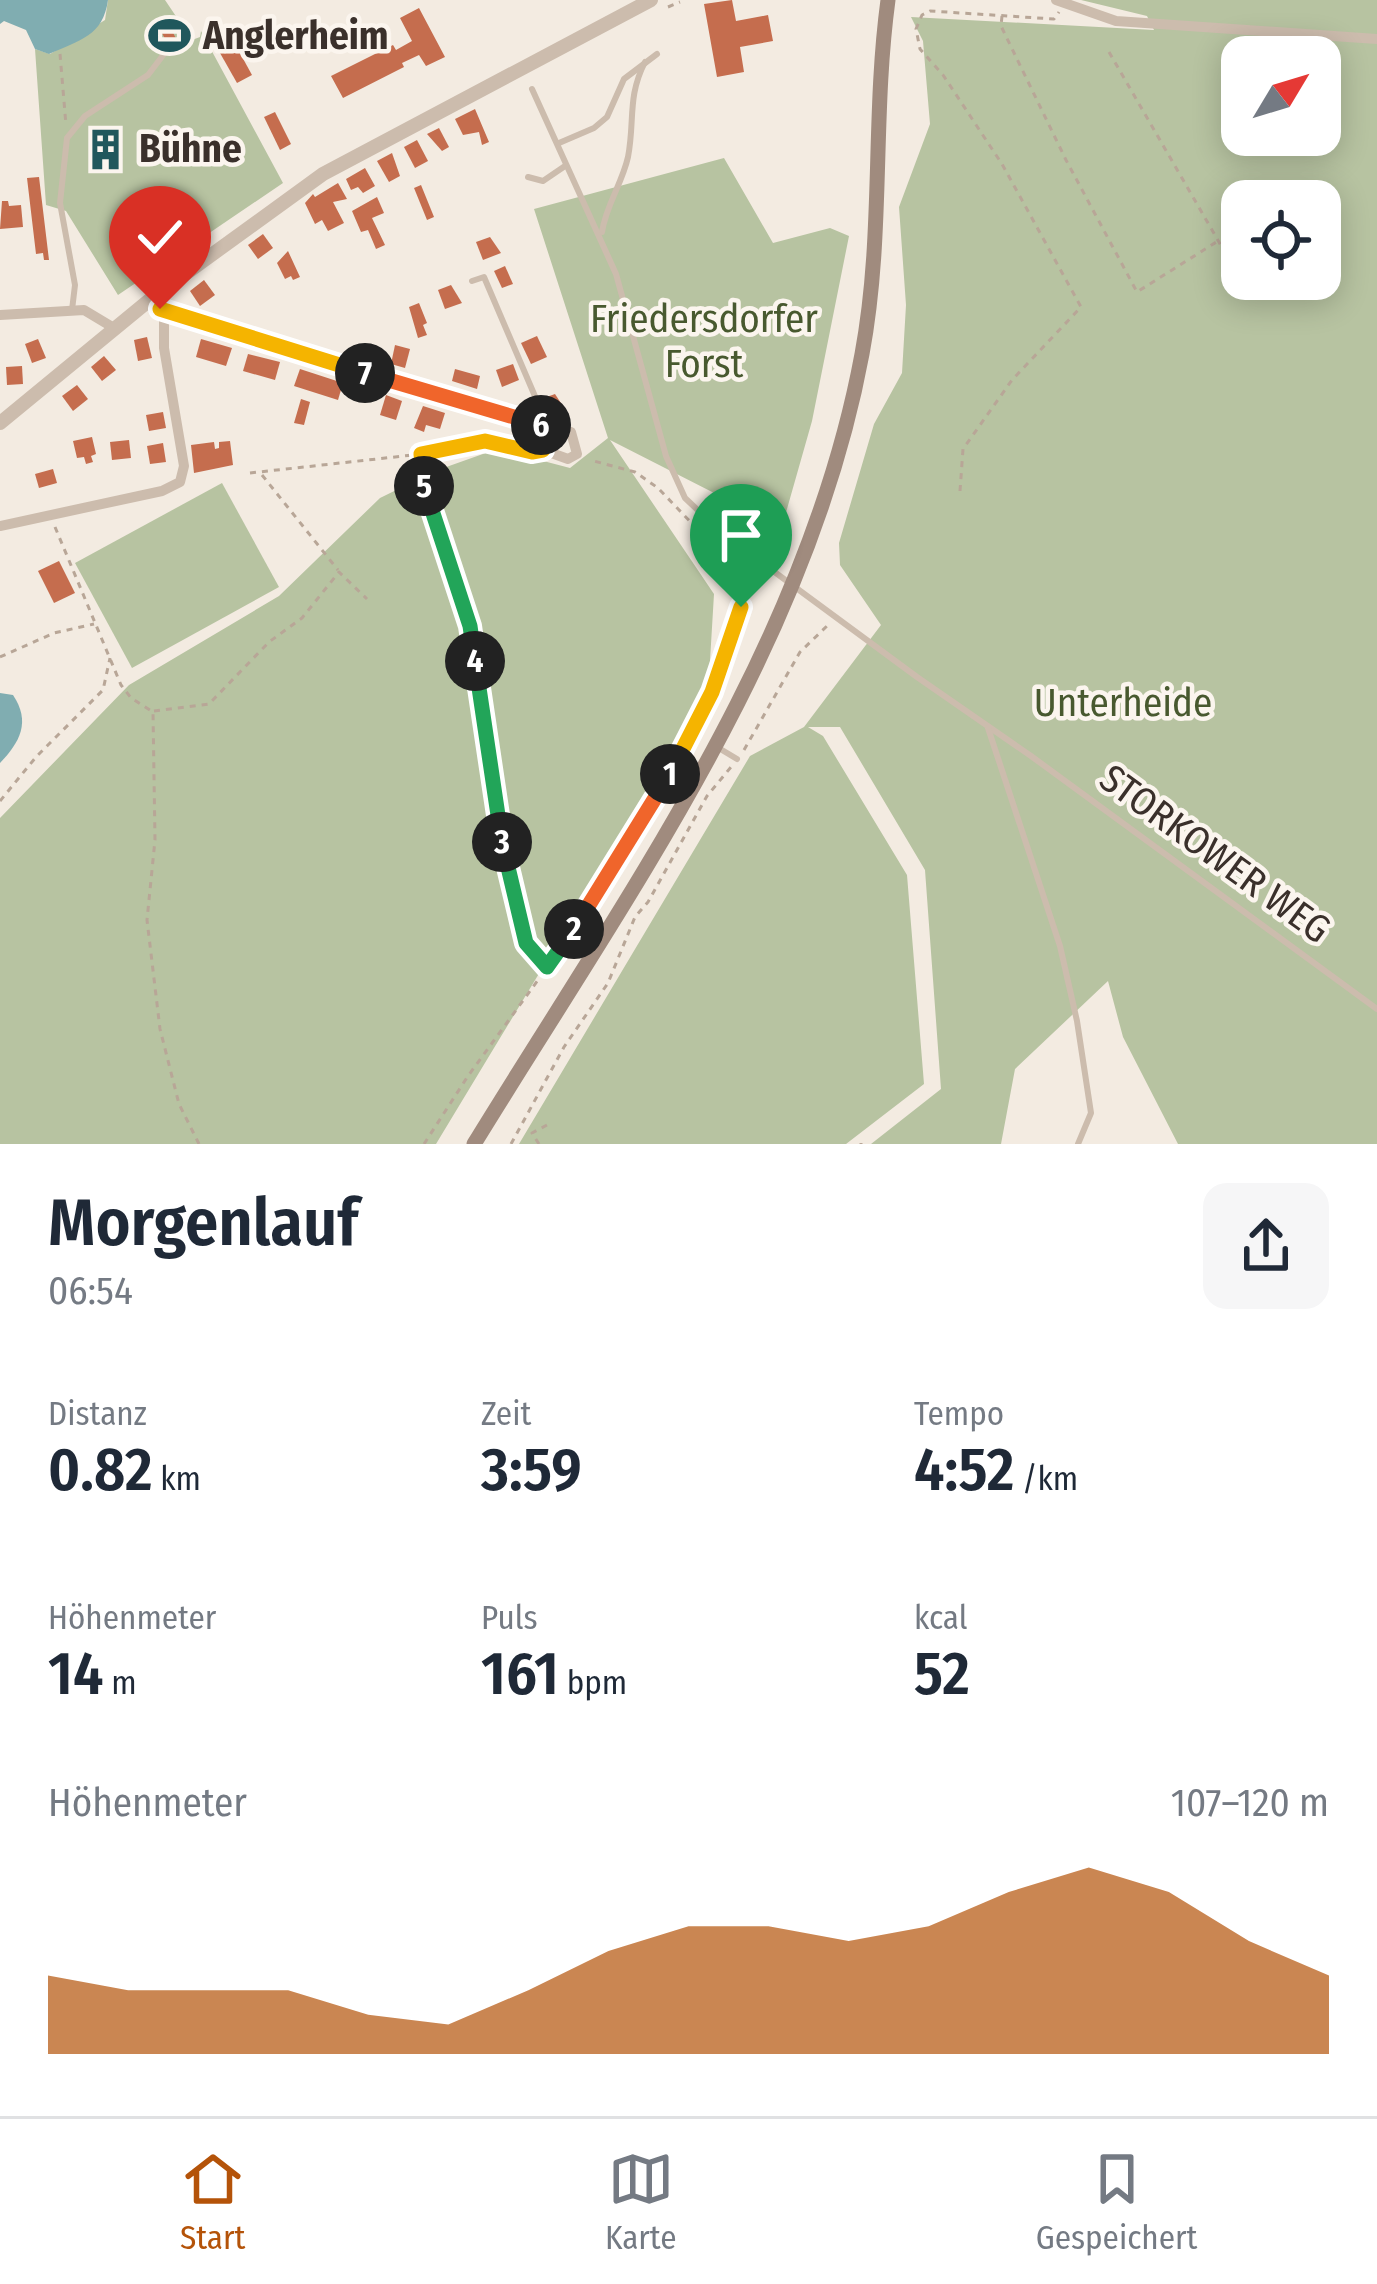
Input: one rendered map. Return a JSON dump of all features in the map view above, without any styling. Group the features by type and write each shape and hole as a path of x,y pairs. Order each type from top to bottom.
{"main road":[{"path":"474,1144 714,745 764,650 825,501 849,415 874,274 888,0"}],"street":[{"path":"0,423 152,298 335,166 651,0"},
{"path":"1060,2 1128,22 1377,39"},
{"path":"152,298 164,313 571,432 577,454 568,459 543,450 541,425"},
{"path":"0,315 92,312 114,328"},
{"path":"0,526 162,491 181,482 184,466 164,348 164,313"}],"lane":[{"path":"72,310 75,285 60,203 67,138 85,116 148,75 164,54"},
{"path":"559,143 607,117 624,79 657,54"},
{"path":"601,235 627,160 633,85 646,62"},
{"path":"532,89 601,235"},
{"path":"528,177 543,181 565,166"},
{"name":"STORKOWER WEG","path":"601,235 628,307 677,485 711,524 1377,1009"},
{"path":"472,281 484,277 540,408 541,425"},
{"path":"988,728 1060,946 1077,1021 1091,1113 1078,1144"},
{"path":"714,745 737,759"}],"path":[{"path":"668,7 680,2"},
{"path":"960,490 963,448 1012,380 1081,308 1001,164 916,39 917,21 930,11 1054,19 1060,2"},
{"path":"1002,16 1001,26 1056,141 1137,292 1218,241"},
{"path":"1109,52 1221,246"},
{"path":"60,54 67,138"},
{"path":"250,473 421,454 485,441 532,452 543,450"},
{"path":"421,454 424,490 470,626 506,866 526,943 547,967"},
{"path":"424,1144 655,803 700,721 741,607 736,576 724,557 658,488 635,472 590,460"},
{"path":"260,472 339,572 368,599"},
{"path":"51,514 110,658 131,698 153,712 209,704 269,642 302,618 339,572"},
{"path":"511,1144 564,1047 608,982 635,917 707,796 737,759 800,652 815,633 840,617"},
{"path":"0,657 54,633 96,624"},
{"path":"0,801 103,690 110,658"},
{"path":"153,712 155,840 147,920 160,1029 179,1104 200,1144"},
{"path":"539,1144 532,1133 547,1125"}],"green space":[{"path":"108,0 165,0 192,40 201,31 283,183 118,295 66,211 46,205 35,49 50,54 105,20"},
{"name":"Unterheide","path":"1081,0 1377,0 1377,1144 1178,1144 1123,1037 1108,981 1015,1069 1001,1144 871,1144 941,1089 925,870 840,727 808,727 823,736 907,875 924,1084 846,1144 519,1144 750,756 804,727 881,625 840,565 839,543 874,424 902,373 906,305 899,207 930,124 923,41 911,17 1154,30 1147,16"},
{"name":"Friedersdorfer Forst","path":"724,158 773,243 830,228 849,236 812,421 785,516 773,523 610,440 714,594 708,694 436,1144 0,1144 0,818 129,685 279,596 380,498 435,471 497,449 570,468 608,438 534,209"},
{"path":"222,483 279,587 132,668 75,563"}],"water":[{"path":"0,0 108,0 95,29 49,54 35,49 26,30 4,21 0,24"},
{"path":"0,693 13,695 22,723 18,739 0,763"}],"building":[{"path":"732,0 736,21 768,15 773,41 740,47 744,72 717,77 704,4"},
{"path":"419,8 445,57 426,66 419,55 343,98 331,76 393,45 396,50 412,41 400,18"},
{"name":"Anglerheim","path":"168,22 179,45 170,49 159,27"},
{"path":"235,44 252,75 237,83 220,53"},
{"path":"475,109 489,142 482,145 479,132 463,135 455,119"},
{"path":"275,112 291,144 280,150 264,117"},
{"path":"439,128 449,147 442,151 427,134"},
{"path":"417,140 428,161 415,168 404,147"},
{"path":"392,153 400,176 389,182 377,161"},
{"path":"365,168 375,186 363,193 358,187 351,190 346,179"},
{"path":"39,177 49,260 44,260 43,253 36,254 27,178"},
{"path":"338,183 347,199 333,202 344,223 328,231 322,220 315,224 305,203"},
{"path":"421,185 434,217 427,220 414,188"},
{"path":"377,197 384,213 372,218 385,245 376,249 368,230 361,232 352,211"},
{"path":"2,201 21,205 23,227 0,229"},
{"path":"263,234 273,248 258,259 248,245"},
{"path":"490,237 501,253 483,260 476,242"},
{"path":"288,251 300,277 293,280 291,276 285,279 277,263"},
{"path":"505,266 513,284 502,288 494,271"},
{"path":"204,280 215,295 200,306 190,291"},
{"path":"451,285 462,303 445,309 438,290"},
{"path":"419,303 427,335 418,338 409,307"},
{"path":"537,336 547,357 531,364 521,343"},
{"path":"147,337 152,358 138,361 134,340"},
{"path":"38,339 46,358 32,363 25,344"},
{"path":"201,339 232,348 226,366 196,357"},
{"path":"395,345 410,349 405,368 391,364"},
{"path":"248,354 280,362 275,380 243,371"},
{"path":"104,356 116,370 102,381 91,367"},
{"path":"513,364 519,380 502,387 496,370"},
{"path":"22,366 23,384 7,385 6,367"},
{"path":"300,369 343,383 338,400 294,386"},
{"path":"455,369 480,376 477,389 452,381"},
{"path":"77,385 88,399 73,411 62,396"},
{"path":"555,394 568,414 554,421 544,398"},
{"path":"386,395 402,401 396,420 380,415"},
{"path":"301,399 310,402 304,425 294,423"},
{"path":"423,406 445,413 440,429 426,425 424,432 414,428"},
{"path":"163,412 166,428 149,431 146,415"},
{"path":"92,437 96,454 86,464 84,457 77,458 73,441"},
{"path":"129,440 131,458 112,460 110,442"},
{"path":"230,441 233,465 194,473 191,445 214,442 215,449 219,442"},
{"path":"163,443 166,462 150,464 147,446"},
{"path":"53,469 57,483 39,488 35,474"},
{"path":"59,561 75,593 54,603 38,571"}],"place":[{"name":"Anglerheim","path":"169,36"},
{"name":"Bühne","path":"105,149"}],"route":[{"path":"160,309 541,425 543,450 532,452 485,441 421,454 424,490 470,626 506,866 526,943 547,967 655,803 700,721 741,607"}]}
